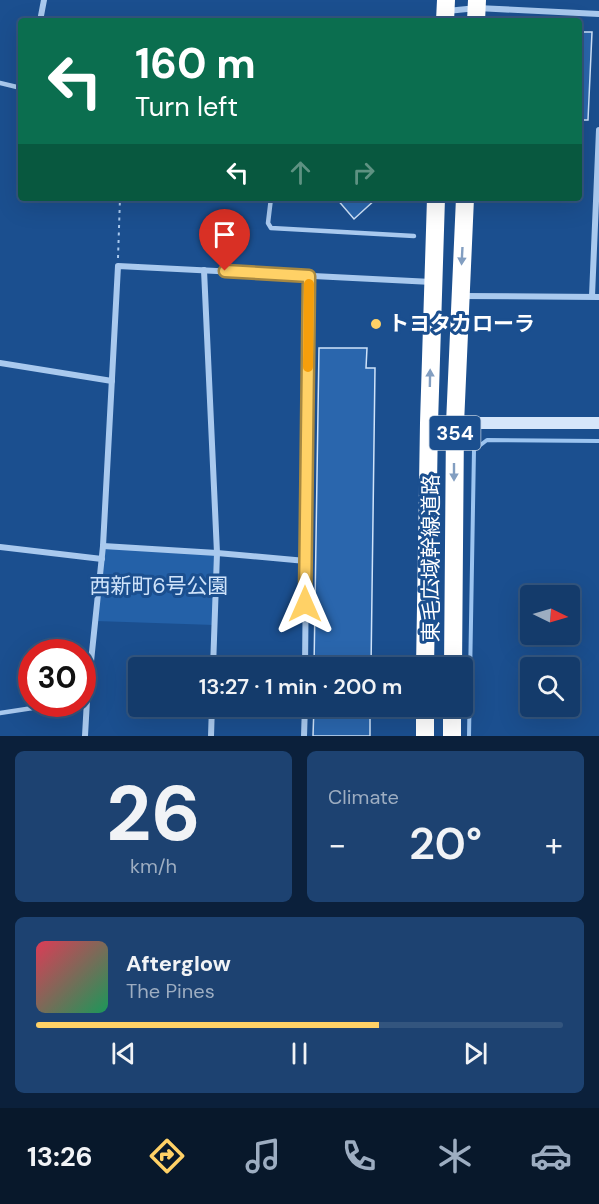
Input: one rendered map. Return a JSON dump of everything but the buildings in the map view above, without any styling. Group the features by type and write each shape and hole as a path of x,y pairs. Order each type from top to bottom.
{"highway":[{"name":"東毛広域幹線道路","path":"426,657 432,282 436,201"},
{"name":"東毛広域幹線道路","path":"453,657 455,424 465,201"},
{"path":"424,736 425,717"},
{"path":"452,717 452,736"}],"street":[{"path":"41,18 44,0"},
{"path":"446,11 599,14"},
{"path":"459,296 596,296 599,130"},
{"path":"92,639 104,546 118,266 432,282"},
{"path":"204,270 217,553 213,657"},
{"path":"305,657 309,276"},
{"path":"0,363 112,381"},
{"path":"429,423 599,423"},
{"path":"104,546 306,561"},
{"path":"0,547 102,559"},
{"path":"85,717 86,736"},
{"path":"211,736 212,717"},
{"path":"304,717 304,736"}],"lane":[{"path":"0,83 18,87"},
{"path":"271,201 268,223 271,228 414,236"},
{"path":"0,713 18,710"}],"path":[{"path":"118,266 120,201"}],"green space":[{"name":"西新町6号公園","path":"103,546 217,553 214,625 96,621"}],"waterway":[{"path":"469,736 474,450 487,440 599,441"}],"slow traffic":[{"path":"308,367 309,284"}],"place":[{"name":"トヨタカローラ","path":"376,324"}],"route":[{"path":"225,271 309,276 305,604"}]}
